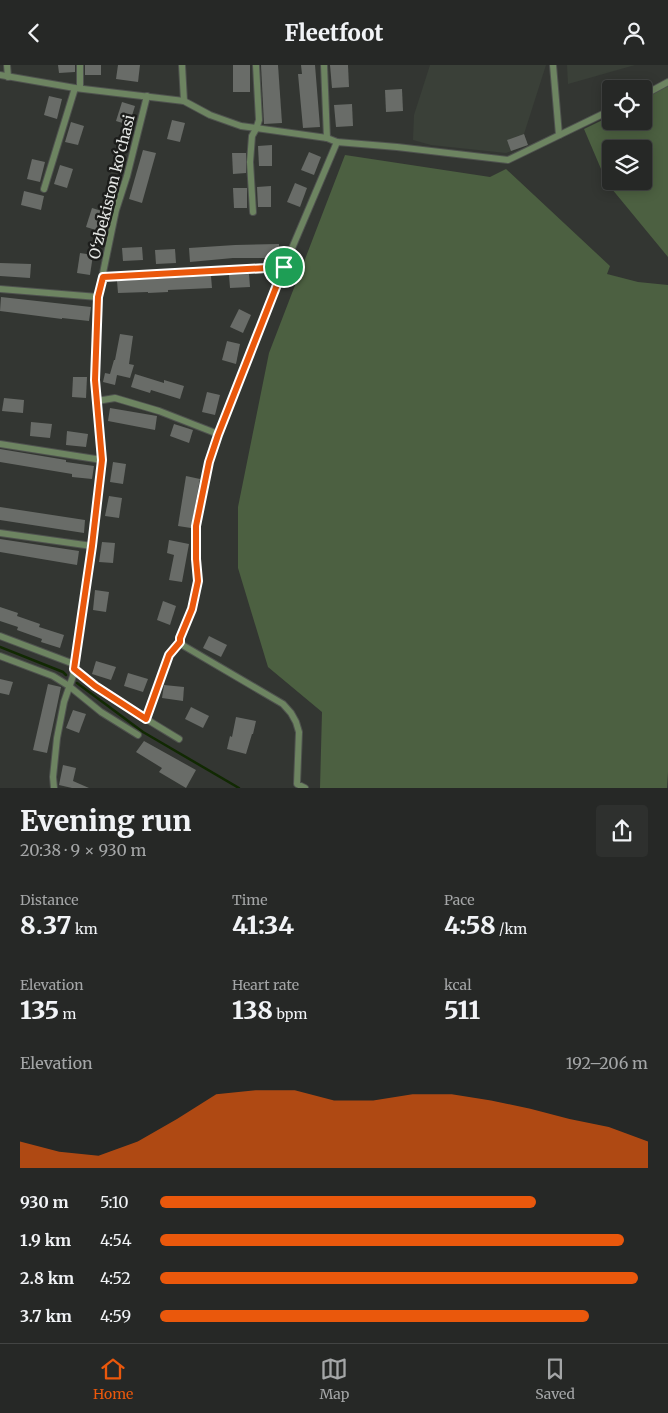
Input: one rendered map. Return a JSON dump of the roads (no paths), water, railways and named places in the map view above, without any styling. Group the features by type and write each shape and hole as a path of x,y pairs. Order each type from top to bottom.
{"street":[{"path":"8,65 8,77"},
{"path":"44,189 78,88 80,65"},
{"path":"182,65 184,101"},
{"path":"253,212 250,162 252,136 259,120 256,65"},
{"path":"324,65 327,138"},
{"path":"553,65 559,135"},
{"path":"0,75 78,88 184,101 210,115 240,126 256,129 327,138 337,141 508,161 602,114"},
{"path":"652,91 668,82"},
{"name":"O‘zbekiston ko‘chasi","path":"54,788 53,777 57,738 64,702 74,667 92,546 102,460 95,380 98,297 116,210 127,176 147,96"},
{"path":"146,719 169,655 180,642 192,609 198,581 196,526 209,462 284,267 337,141"},
{"path":"103,277 284,267"},
{"path":"0,289 98,297"},
{"path":"97,401 115,398 159,411 218,435"},
{"path":"0,444 102,460"},
{"path":"0,533 92,546"},
{"path":"0,636 74,667 95,686 179,739"},
{"path":"180,642 283,704 296,722 299,732 296,786 305,788"},
{"path":"0,656 53,676 69,686 101,712 138,735"}],"waterway":[{"path":"0,647 63,672 66,675"},
{"path":"77,683 143,732 239,788"}]}
